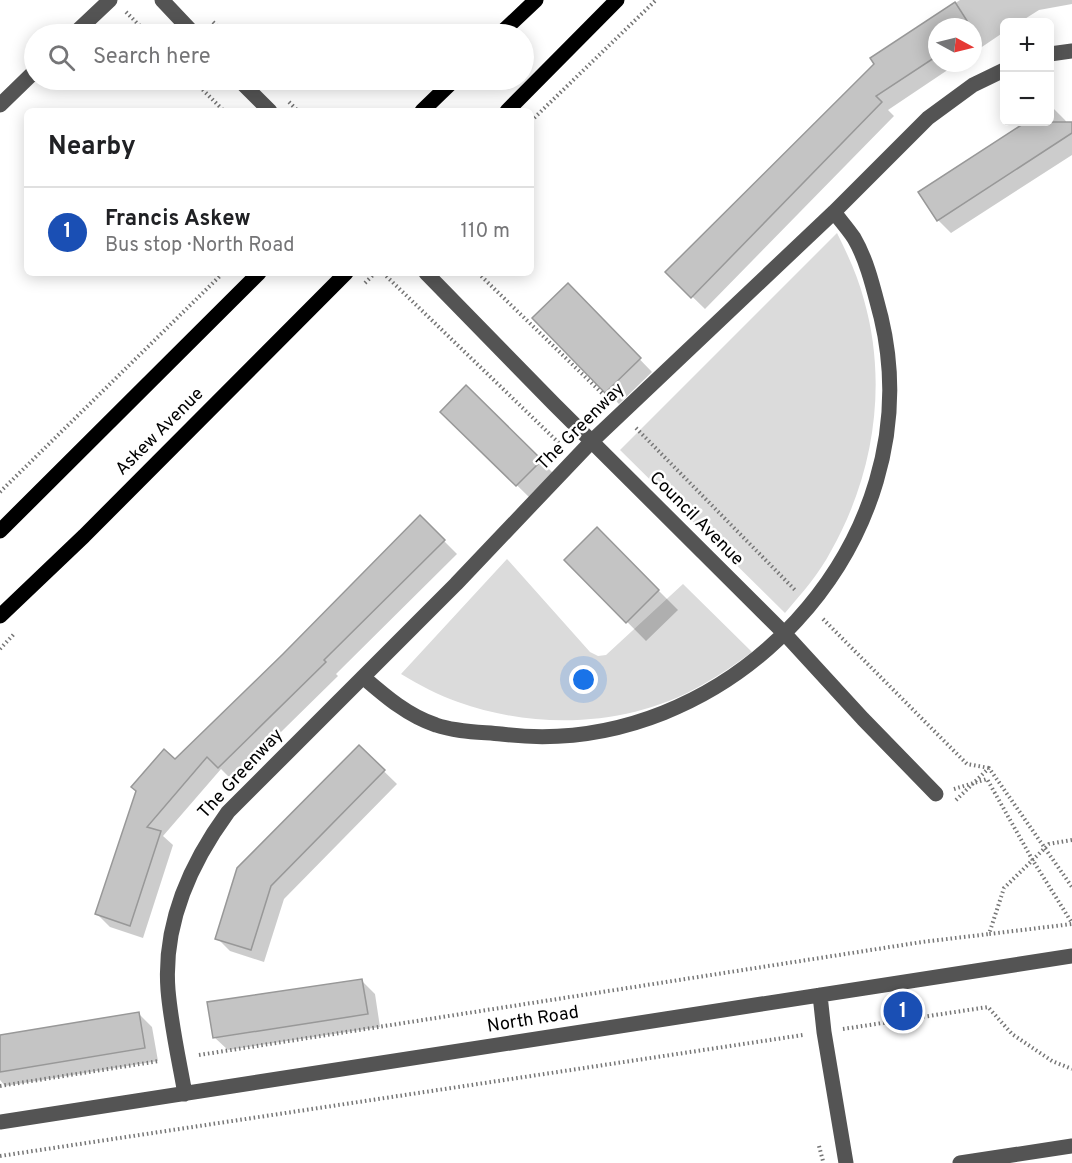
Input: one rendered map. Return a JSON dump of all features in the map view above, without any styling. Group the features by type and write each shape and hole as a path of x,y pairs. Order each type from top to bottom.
{"main road":[{"path":"511,24 536,0"},
{"path":"534,84 617,0"},
{"path":"425,108 444,90"},
{"path":"510,108 528,90"},
{"path":"0,531 256,276"},
{"name":"Askew Avenue","path":"0,616 343,276"}],"street":[{"path":"162,0 185,24"},
{"path":"87,24 115,3"},
{"path":"1054,53 1072,51"},
{"name":"The Greenway","path":"185,1094 168,991 168,953 185,888 196,861 228,812 456,584 591,442 834,212 928,118 973,85 1001,72"},
{"path":"0,105 24,82"},
{"path":"249,90 267,108"},
{"path":"363,677 393,703 438,726 527,738 574,736 613,730 651,720 689,703 757,658 785,634 810,605 839,564 877,483 886,440 890,377 887,345 867,267 854,238 834,212"},
{"name":"Council Avenue","path":"429,276 591,442 785,634 863,720 936,794"},
{"name":"North Road","path":"0,1122 1072,956"},
{"path":"820,995 846,1163"},
{"path":"960,1163 1072,1146"}],"path":[{"path":"534,118 656,0"},
{"path":"115,3 137,24"},
{"path":"203,90 221,108"},
{"path":"0,492 221,276"},
{"path":"481,276 621,413 967,764 989,768"},
{"path":"0,1086 922,942 1072,923 1032,859 987,779 936,794"},
{"path":"989,934 1004,888 1049,844 1072,840"},
{"path":"0,1156 988,1007 1012,1034 1072,1070"}],"shaded area":[{"path":"837,233 859,283 871,332 875,364 873,428 858,492 846,522 821,568 785,613 620,450"},
{"path":"507,559 590,652 598,656 606,655 683,584 752,652 702,685 674,699 644,709 582,720 550,720 488,711 443,696 401,674"}],"building":[{"path":"955,2 965,18 931,18"},
{"path":"928,20 928,62 876,96 882,102 691,298 665,272 874,64 870,58"},
{"path":"1054,122 1072,122 1072,133 937,221 918,192 1020,126 1054,126"},
{"path":"568,283 641,358 605,393 532,318"},
{"path":"466,385 542,460 516,486 440,412"},
{"path":"420,515 445,540 218,768 207,757 147,827 161,831 130,926 95,914 136,791 131,787 164,749 175,759 283,654"},
{"path":"597,527 659,590 626,623 564,560"},
{"path":"359,745 385,770 271,886 251,950 215,939 237,868"},
{"path":"362,979 368,1014 213,1038 207,1002"},
{"path":"139,1012 145,1048 0,1072 0,1035"}],"place":[{"name":"Francis Askew","path":"903,1011"}]}
